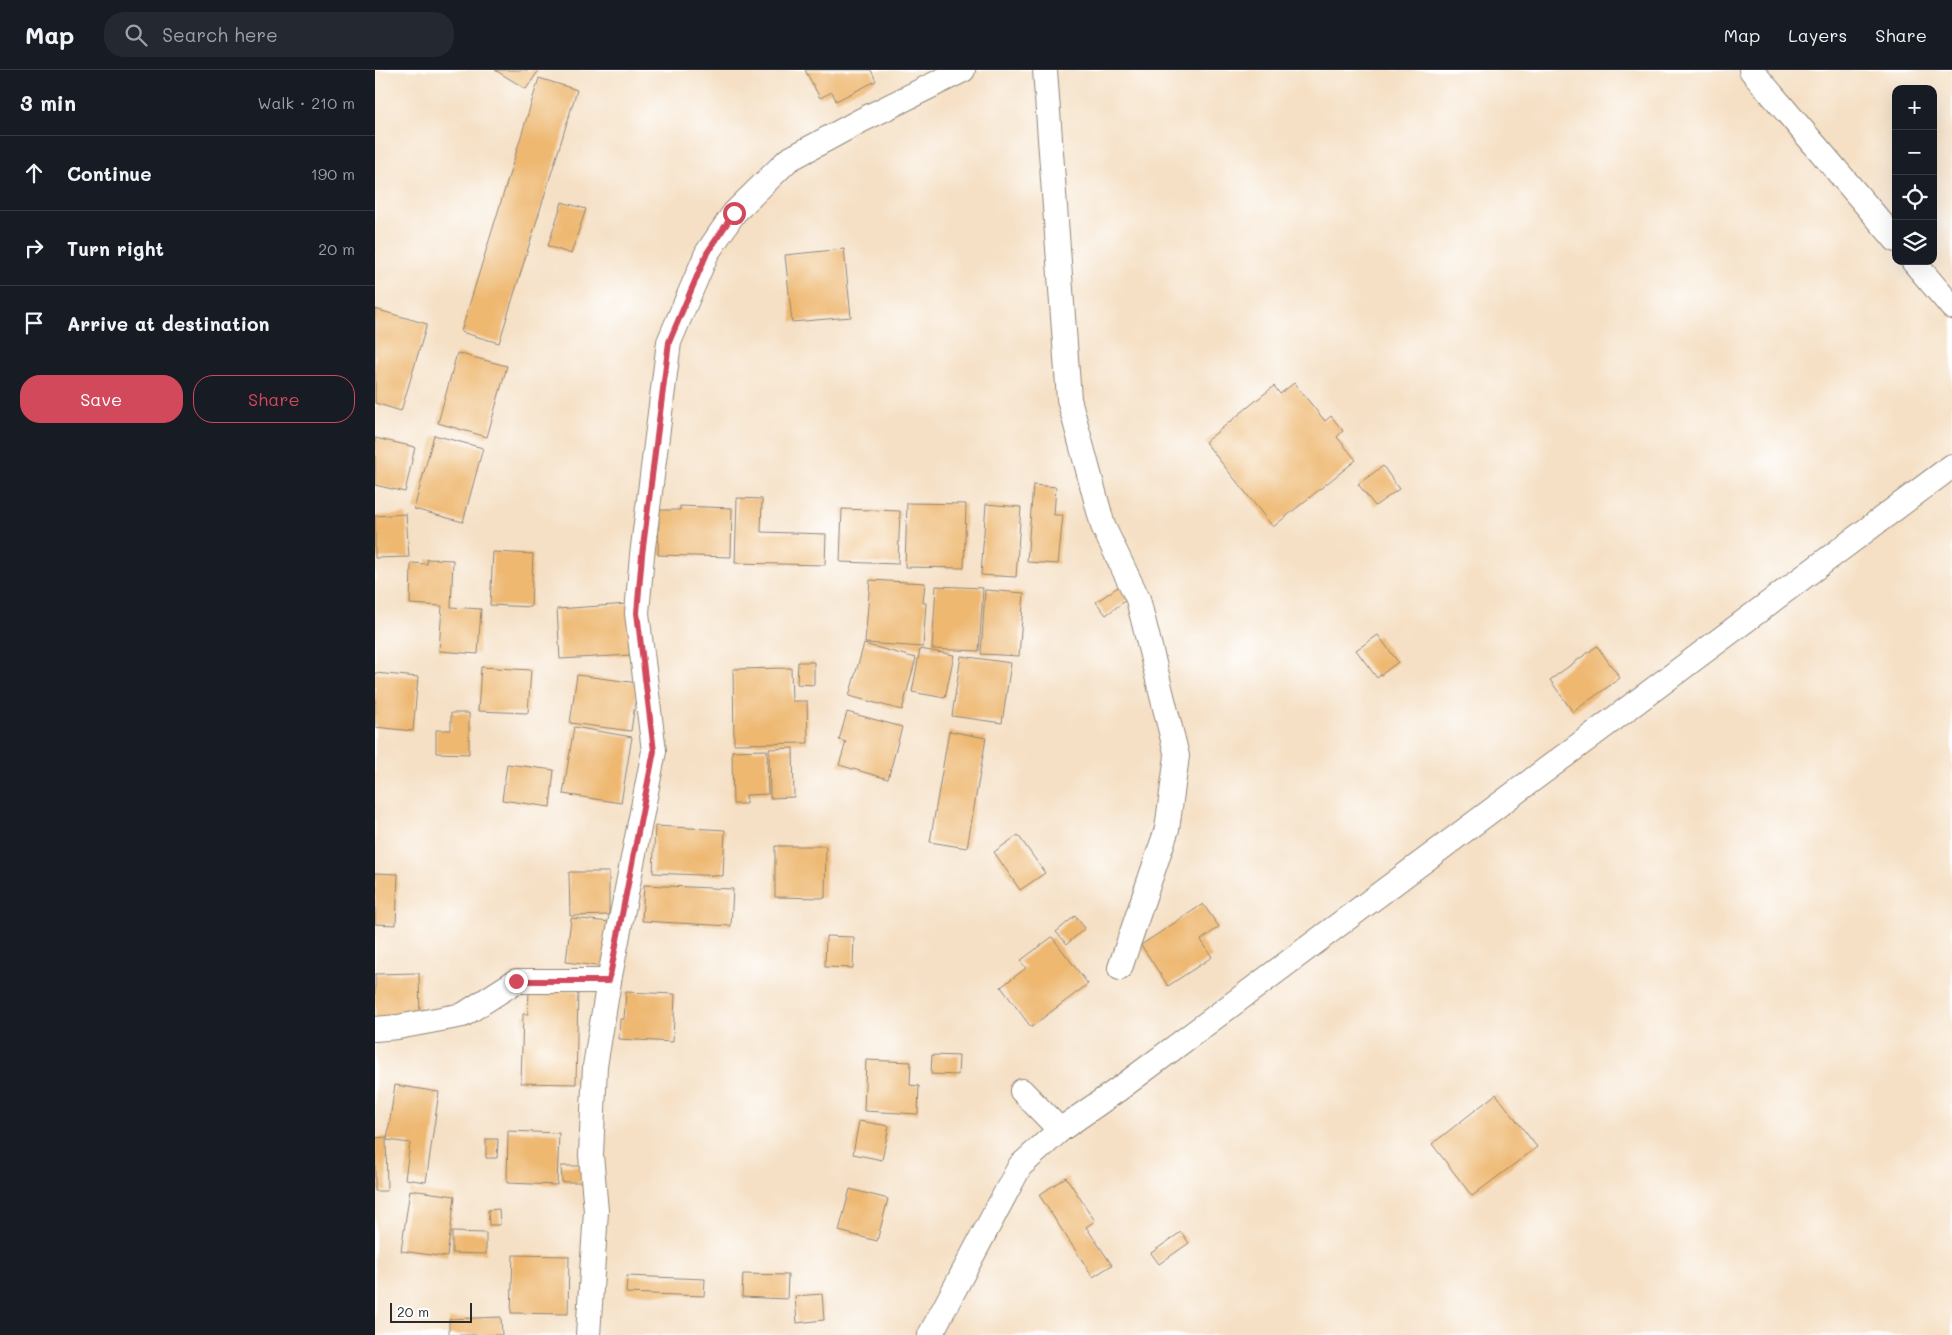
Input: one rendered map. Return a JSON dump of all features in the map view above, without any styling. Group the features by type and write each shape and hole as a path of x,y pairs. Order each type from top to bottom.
{"street":[{"path":"588,1335 596,1211 591,1155 595,1066 609,981 654,751 637,613 643,545 669,342 707,253 734,213 788,160 860,121 963,70"},
{"path":"1045,70 1069,399 1103,526 1138,599 1177,756 1167,829 1120,968"},
{"path":"1751,70 1892,235"},
{"path":"1916,265 1952,306"},
{"path":"930,1335 1020,1166 1060,1130 1127,1083 1952,466"},
{"path":"375,1029 463,1016 516,981 609,981"},
{"path":"1022,1091 1060,1130"}],"building":[{"path":"495,70 539,70 526,89"},
{"path":"805,70 871,70 876,81 836,101 832,92 820,98"},
{"path":"539,78 577,90 499,343 461,332"},
{"path":"562,202 586,209 571,254 548,246"},
{"path":"844,249 851,317 792,322 785,255"},
{"path":"375,309 427,324 401,411 375,403"},
{"path":"457,353 507,366 487,437 438,423"},
{"path":"1294,383 1325,421 1331,416 1343,431 1337,437 1356,460 1273,527 1205,442 1274,386 1280,394"},
{"path":"434,435 483,448 463,522 414,509"},
{"path":"375,438 415,447 405,492 375,485"},
{"path":"1383,466 1399,489 1375,506 1358,484"},
{"path":"1033,485 1056,487 1054,515 1063,515 1058,564 1027,562"},
{"path":"737,498 762,499 761,532 826,534 825,565 735,563"},
{"path":"907,503 966,504 964,568 905,567"},
{"path":"986,504 1021,507 1016,577 981,575"},
{"path":"680,506 732,508 731,557 658,555 659,510 680,510"},
{"path":"842,509 900,511 898,564 840,562"},
{"path":"406,514 409,557 375,558 375,516"},
{"path":"493,552 533,554 531,607 490,605"},
{"path":"427,559 453,560 451,607 481,609 478,654 439,651 442,606 410,604 411,563 427,564"},
{"path":"870,580 925,583 923,603 926,603 923,647 865,643"},
{"path":"1121,585 1129,598 1106,615 1096,602"},
{"path":"936,586 983,588 979,651 932,649"},
{"path":"985,590 1024,593 1019,656 981,654"},
{"path":"628,604 631,655 560,659 557,609"},
{"path":"1378,635 1398,662 1377,678 1356,650"},
{"path":"864,644 916,658 902,710 849,696"},
{"path":"1597,646 1620,678 1573,712 1550,680"},
{"path":"920,649 954,655 945,698 912,692"},
{"path":"961,656 1011,663 1002,723 952,716"},
{"path":"798,662 814,662 814,685 797,684"},
{"path":"481,667 531,670 528,713 478,711"},
{"path":"791,668 792,701 807,701 808,743 734,744 733,669"},
{"path":"375,673 418,677 413,731 375,727"},
{"path":"577,675 638,683 631,731 570,723"},
{"path":"847,712 902,727 888,779 839,765 846,742 839,740"},
{"path":"451,713 469,713 469,754 436,753 436,730 451,730"},
{"path":"574,727 632,737 621,803 563,794"},
{"path":"949,731 986,738 967,848 930,842"},
{"path":"793,748 794,797 770,798 769,749"},
{"path":"767,750 768,794 746,795 746,804 733,804 732,751"},
{"path":"507,764 554,770 550,807 502,800"},
{"path":"655,826 725,830 723,876 653,873"},
{"path":"1018,835 1045,873 1020,890 994,852"},
{"path":"775,846 826,846 825,898 775,897"},
{"path":"569,872 609,872 609,915 570,916"},
{"path":"375,873 398,874 396,925 375,924"},
{"path":"644,885 733,889 731,926 642,921"},
{"path":"1203,904 1219,927 1201,940 1212,957 1168,986 1141,945"},
{"path":"1075,916 1085,928 1067,944 1056,932"},
{"path":"571,918 610,922 604,967 566,962"},
{"path":"826,936 854,937 853,968 825,967"},
{"path":"1052,937 1088,984 1031,1027 1001,987 1026,968 1020,961"},
{"path":"419,973 420,1018 375,1019 375,974"},
{"path":"529,990 578,991 576,1084 521,1083 523,1014 528,1014"},
{"path":"626,992 675,994 673,1042 619,1039 620,1019 624,1019"},
{"path":"932,1055 959,1056 958,1075 931,1074"},
{"path":"866,1060 911,1062 910,1085 919,1086 918,1114 864,1111"},
{"path":"395,1085 439,1092 426,1182 405,1179 410,1143 387,1140"},
{"path":"1496,1094 1537,1147 1472,1196 1432,1144"},
{"path":"859,1121 889,1126 882,1160 853,1154"},
{"path":"508,1131 559,1133 557,1185 507,1183"},
{"path":"386,1137 387,1191 375,1191 375,1138"},
{"path":"486,1139 498,1139 497,1158 486,1158"},
{"path":"561,1166 581,1166 582,1182 562,1182"},
{"path":"1066,1177 1095,1221 1086,1227 1112,1265 1093,1277 1039,1195"},
{"path":"850,1189 888,1199 877,1241 839,1231"},
{"path":"410,1190 455,1196 447,1257 401,1251"},
{"path":"499,1209 500,1225 489,1225 488,1210"},
{"path":"452,1232 486,1233 486,1254 452,1253"},
{"path":"1181,1232 1189,1243 1159,1264 1151,1253"},
{"path":"513,1255 569,1256 568,1314 511,1313"},
{"path":"743,1274 788,1275 787,1299 742,1297"},
{"path":"627,1276 705,1279 704,1296 626,1293"},
{"path":"822,1294 824,1320 797,1323 795,1296"},
{"path":"501,1317 502,1335 449,1335 449,1319"}],"route":[{"path":"516,981 609,981 654,751 637,613 642,555 669,342 707,253 734,213"}]}
